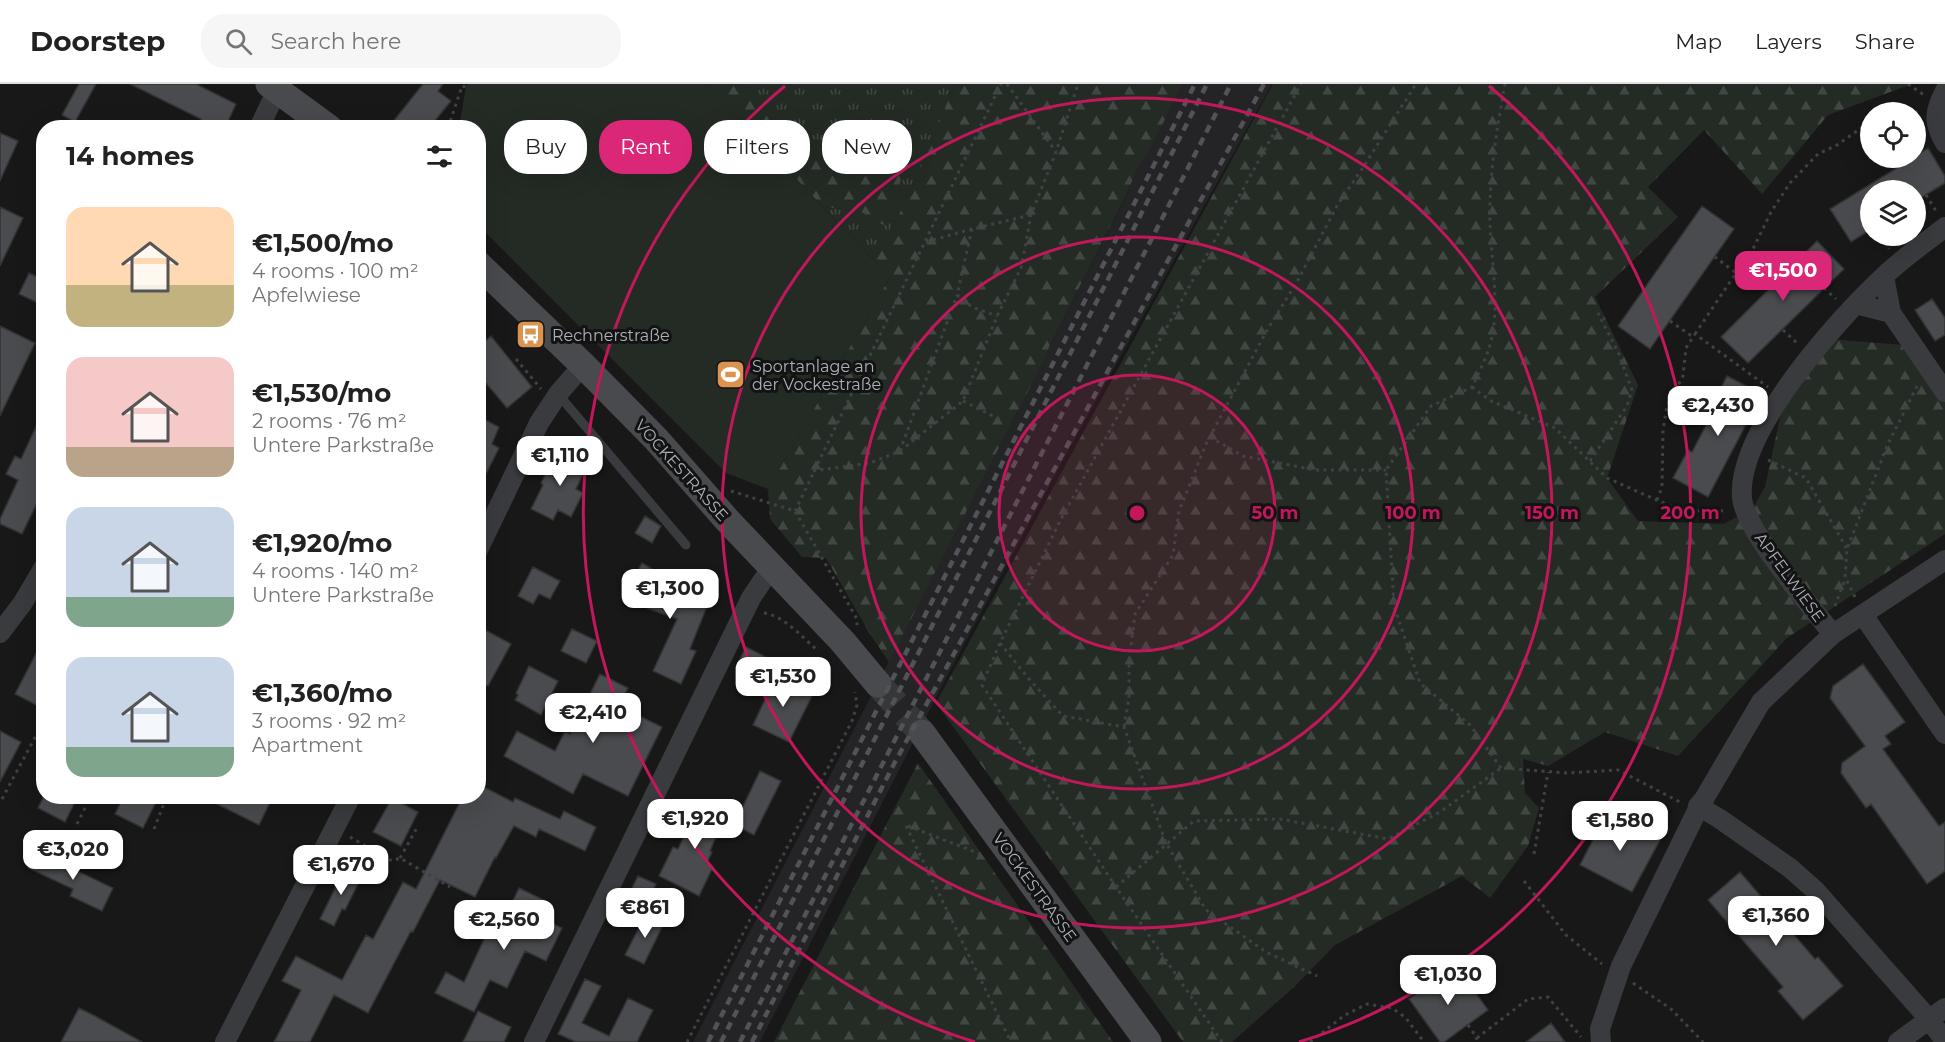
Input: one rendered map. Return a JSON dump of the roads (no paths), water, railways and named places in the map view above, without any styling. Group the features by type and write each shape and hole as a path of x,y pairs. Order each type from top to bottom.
{"main road":[{"path":"273,87 318,120"},
{"name":"VOCKESTRASSE","path":"486,272 584,365 656,439 728,521 843,642 866,684"},
{"name":"VOCKESTRASSE","path":"922,733 1148,1042"}],"street":[{"path":"262,120 273,87"},
{"path":"1945,91 1936,113 1938,130 1945,143"},
{"name":"APFELWIESE","path":"1830,631 1766,548 1744,507 1742,488 1750,452 1781,396 1811,356 1856,304 1884,276 1945,227"},
{"path":"1884,276 1891,313 1945,392"},
{"path":"1856,304 1891,313"},
{"path":"486,523 554,398 584,365"},
{"path":"1601,1042 1600,1029 1621,966 1698,809 1761,702 1830,631 1863,615 1945,560"},
{"path":"534,1042 745,610 763,580 774,570"},
{"path":"0,633 36,580"},
{"path":"1863,615 1945,734"},
{"path":"225,1042 347,804"},
{"path":"1698,809 1720,819 1790,868 1816,891 1937,1013 1945,1041"},
{"path":"1898,1042 1937,1013"}],"lane":[{"path":"554,398 686,545"}],"tunnel":[{"path":"878,684 922,733"}],"railway":[{"path":"708,1042 1195,84"},
{"path":"721,1042 1207,84"},
{"path":"740,1042 1231,84"},
{"path":"752,1042 895,762 1264,84"}],"place":[{"name":"Rechnerstraße","path":"531,335"},
{"name":"Sportanlage an der Vockestraße","path":"731,375"}]}
